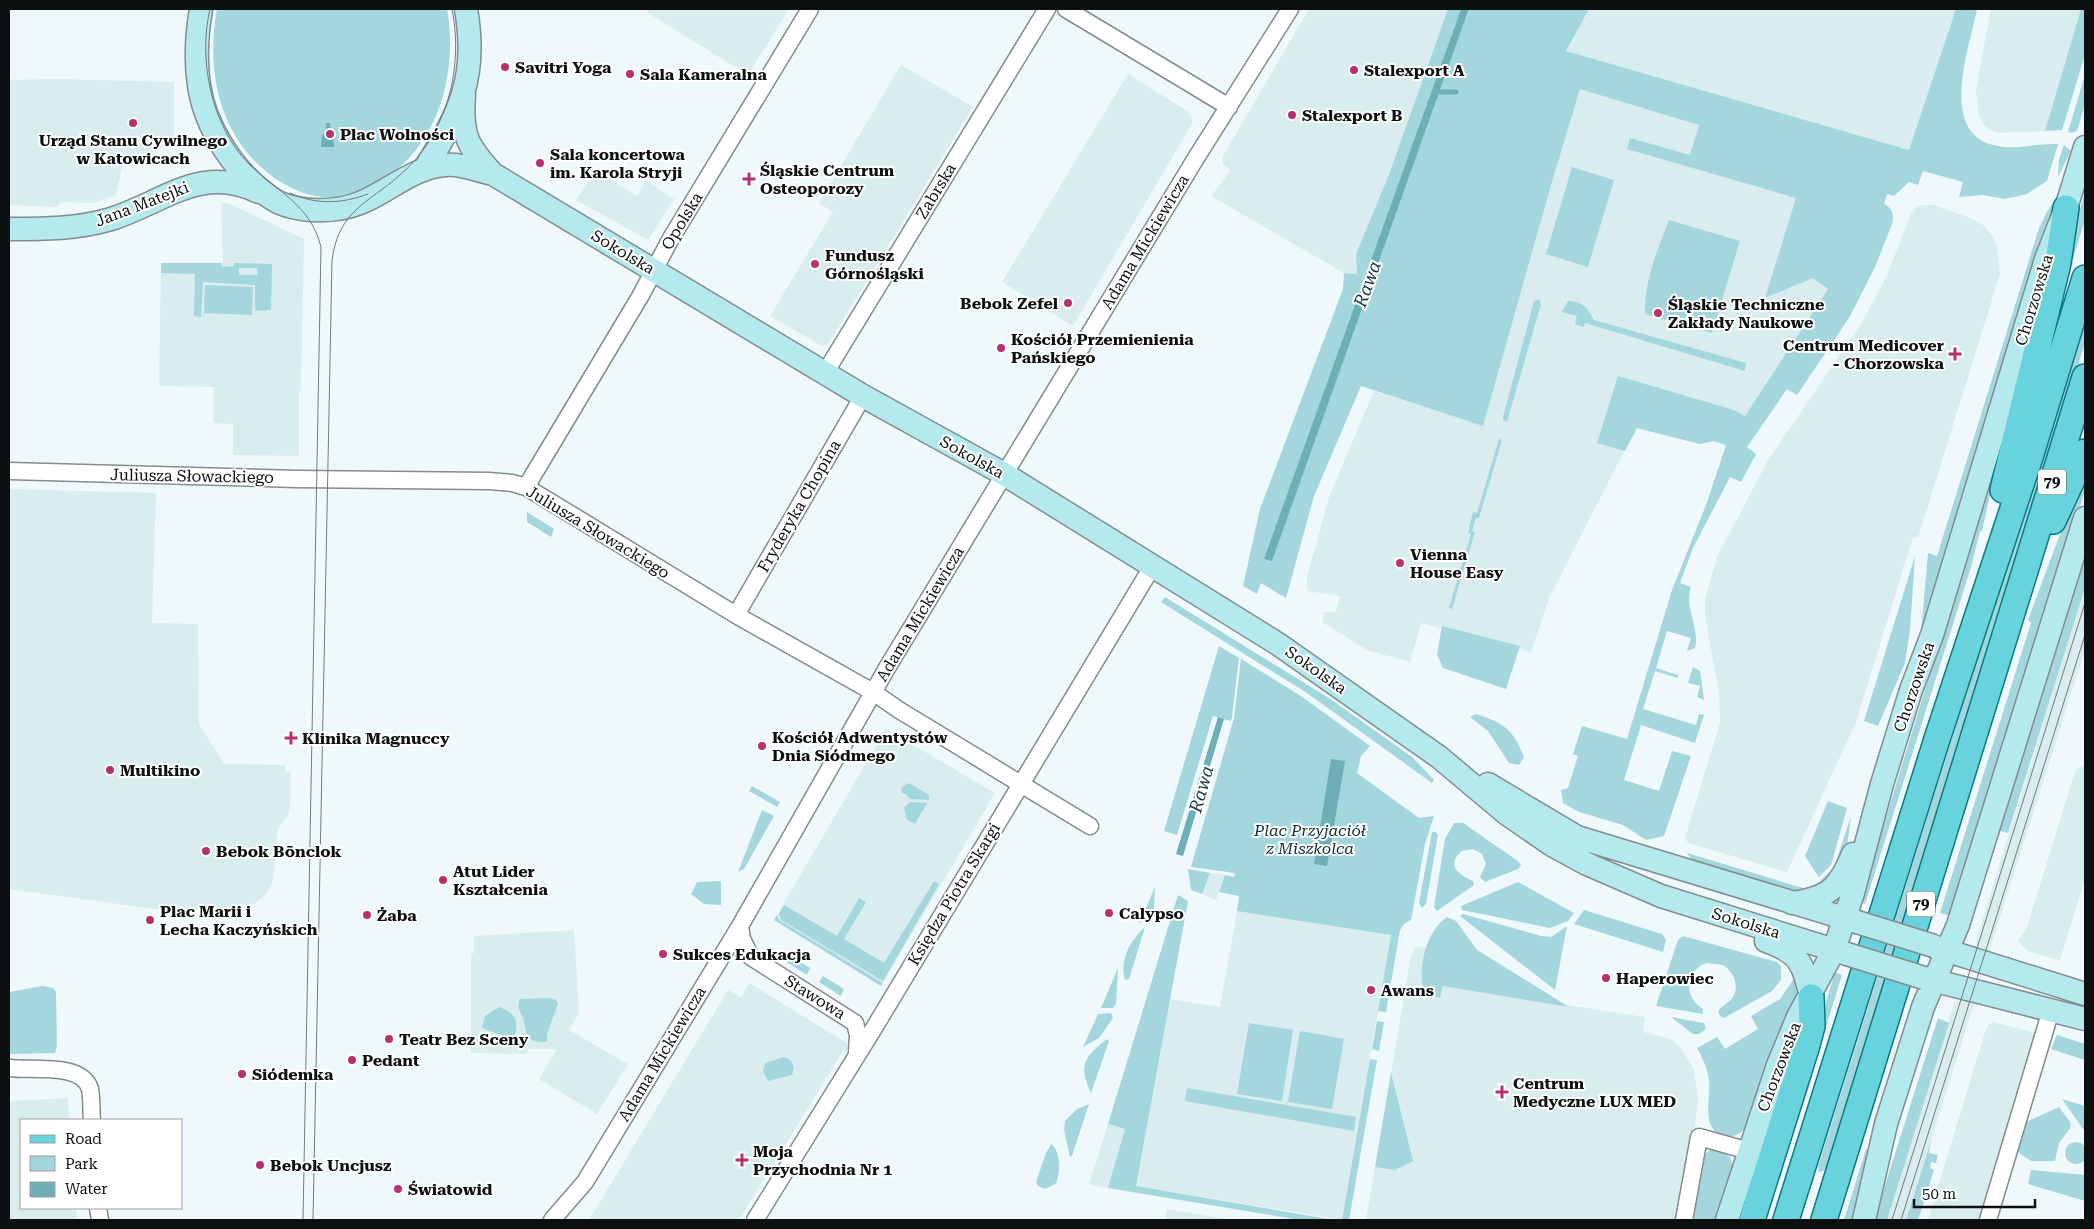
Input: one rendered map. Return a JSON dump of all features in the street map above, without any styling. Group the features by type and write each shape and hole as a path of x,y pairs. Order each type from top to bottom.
{"main road":[{"path":"1938,734 2012,456 2058,263 2066,208"},
{"name":"79","path":"1786,1220 1938,734 2029,460 2085,278"},
{"name":"79","path":"1824,1220 2085,377"},
{"path":"2019,588 2085,452"},
{"path":"1752,1220 1812,1026 1810,997"}],"street":[{"path":"201,9 197,58 199,85 218,138 244,174 271,198 301,208 318,210 342,208 371,199 424,170 452,123 464,96 470,48 466,9"},
{"name":"Opolska","path":"526,487 810,9"},
{"name":"Zabrska","path":"825,373 1047,9"},
{"path":"1066,9 1229,107"},
{"name":"Adama Mickiewicza","path":"552,1220 585,1182 740,926 873,692 1004,474 1290,9"},
{"name":"Sokolska","path":"464,96 464,126 467,141 474,154 493,174 863,396 1004,474 1278,644 1439,757 1507,814 1552,845 1587,864 1641,888 1737,920 1929,979 2085,1019"},
{"name":"Chorzowska","path":"1727,1220 1778,1066 1798,1017 1840,952 1851,920 1882,784 1911,690 1932,635 2046,259 2066,208 2085,147"},
{"name":"Sokolska","path":"424,170 446,164 493,174"},
{"name":"Jana Matejki","path":"9,229 69,228 97,223 137,210 177,190 205,182 240,184 271,198"},
{"name":"Fryderyka Chopina","path":"736,616 863,396"},
{"name":"Juliusza Słowackiego","path":"9,471 155,476 512,482 526,487 736,616 873,692 899,710 1090,826"},
{"path":"1864,1220 1886,1124 1923,1007 1929,979 1941,949 2085,518"},
{"name":"Księdza Piotra Skargi","path":"754,1220 1152,567"},
{"name":"Sokolska","path":"1439,757 1462,768 1577,837 1851,920 2085,994"},
{"path":"1791,903 1816,898 1836,888 1847,870 1882,784"},
{"path":"1737,920 1765,940 1793,953 1804,968 1810,997"},
{"name":"Stawowa","path":"740,926 742,939 751,957 855,1023 858,1035 857,1053"},
{"path":"1988,1220 2051,1010"},
{"path":"9,1068 68,1071 82,1076 90,1089 92,1119"},
{"path":"1684,1220 1699,1137 1749,1151"}],"shaded area":[{"path":"648,9 789,9 748,75 648,13"},
{"path":"1309,9 1448,9 1388,177 1356,254 1357,274 1344,273 1211,196 1231,170 1223,164 1223,156"},
{"path":"1589,9 1956,9 1910,150 1597,62 1566,51"},
{"path":"1991,9 2081,9 2045,131 1996,133 1985,126 1979,117 1976,90"},
{"path":"901,65 973,107 829,343 822,346 770,316 833,212 819,203"},
{"path":"1128,74 1189,112 1193,122 1073,326 1002,282"},
{"path":"57,79 174,82 174,138 169,144 122,167 116,195 94,203 61,202 56,207 9,205 9,80"},
{"name":"Śląskie Techniczne Zakłady Naukowe","path":"1574,79 1893,180 1884,204 1726,445 1713,441 1700,444 1636,428 1549,598 1531,652 1421,623 1410,662 1367,650 1322,622 1324,612 1336,612 1340,596 1307,591 1307,578 1329,497 1374,391 1471,422"},
{"path":"595,170 637,196 646,181 674,199 648,240 576,200"},
{"path":"221,203 228,203 304,239 299,456 233,455 233,424 213,423 214,387 159,386 161,263 223,263"},
{"path":"1934,205 1973,219 1983,225 1993,237 1997,246 2000,274 1918,538 1913,537 1856,722 1787,872 1688,843 1685,838 1720,723 1719,694 1705,615 1705,599 1717,557 1767,462 1863,321 1887,275 1911,214 1917,207"},
{"path":"9,489 156,493 152,623 198,624 199,724 224,764 285,765 285,772 291,773 290,807 288,816 278,828 273,881 266,894 254,904 219,910 155,909 9,889"},
{"path":"2085,588 2085,650 1988,955 1975,944"},
{"path":"886,729 995,793 883,983 779,920 777,915"},
{"path":"2085,765 2085,878 2060,960 2029,952 2017,941 2026,930 2076,769"},
{"path":"1210,873 1225,875 1216,900 1202,894"},
{"path":"1237,911 1391,935 1342,1220 1136,1186 1170,999 1220,1007"},
{"path":"574,930 579,1013 569,1030 628,1064 597,1114 539,1079 557,1049 528,1049 527,1054 471,1053 471,954 474,953 474,936"},
{"path":"1419,946 1427,948 1421,980 1427,994 1434,998 1440,998 1443,986 1645,1017 1643,1032 1671,1039 1680,1047 1694,1069 1698,1099 1694,1135 1678,1220 1366,1220 1411,955 1415,948"},
{"path":"751,984 850,1045 846,1052 843,1051 739,1220 589,1220 728,990 741,997 748,985","holes":["784,1057 791,1060 794,1068 765,1063"]},
{"path":"1975,1000 1906,1220 1887,1220 1955,1001"},
{"path":"1993,1022 2036,1033 1980,1220 1928,1220 1985,1032 1988,1025"},
{"path":"68,1098 69,1119 20,1119 20,1209 76,1209 77,1220 9,1220 9,1101"},
{"path":"1108,1124 1125,1129 1108,1188 1089,1184"},
{"path":"1167,1209 1232,1220 1165,1220"}],"green space":[{"path":"217,9 447,9 450,34 450,60 446,85 439,109 428,132 414,153 396,171 362,190 343,196 323,197 301,192 287,186 268,173 251,157 237,139 227,119 215,77 213,54"},
{"path":"1448,9 1461,9 1265,559 1272,560 1469,9 1589,9 1566,51 1909,150 1956,9 1977,9 1964,65 1962,106 1966,123 1976,137 2001,147 2058,144 2047,181 2027,194 2005,199 1983,195 1959,197 1963,182 1923,171 1918,185 1909,182 1894,196 1887,194 1884,204 1892,212 1892,224 1875,267 1849,318 1797,395 1787,389 1747,447 1756,454 1741,482 1730,477 1693,548 1680,583 1691,587 1689,603 1696,633 1695,648 1687,651 1691,638 1667,631 1656,668 1678,675 1678,678 1655,671 1643,709 1696,725 1699,714 1704,715 1695,743 1641,725 1624,780 1659,791 1672,751 1691,756 1664,836 1646,840 1623,825 1579,812 1563,803 1561,790 1568,788 1578,756 1573,754 1582,726 1627,739 1672,590 1706,505 1726,445 1713,441 1700,444 1637,428 1625,451 1597,443 1618,376 1734,410 1745,416 1828,289 1813,278 1765,298 1796,198 1627,149 1630,138 1690,155 1699,125 1580,89 1483,426 1361,386 1314,496 1286,598 1261,583 1257,594 1243,586 1260,509 1343,289 1344,273 1357,274 1356,254 1388,177"},
{"path":"2081,9 2085,9 2085,55 2062,130 2045,131"},
{"path":"2085,75 2085,104 2077,131 2068,132"},
{"path":"2064,145 2071,151 2058,177 2059,160"},
{"path":"1572,167 1614,180 1588,267 1546,254"},
{"path":"2085,193 2085,220 2046,346 2070,242"},
{"path":"2055,202 1921,633 1928,553 1937,556 2039,228 2048,210"},
{"path":"1669,220 1740,241 1712,333 1645,314 1649,278"},
{"path":"161,263 221,263 222,267 234,266 234,263 272,264 271,310 255,311 255,285 203,282 201,317 194,316 195,274 161,273","holes":["239,268 257,268 258,275 239,275"]},
{"path":"205,285 253,287 252,315 204,313"},
{"path":"1539,299 1541,304 1507,422 1503,420 1503,417 1534,301"},
{"path":"1568,301 1584,306 1594,320 1746,363 1745,371 1585,323 1584,327 1575,324 1577,316 1562,312"},
{"path":"2085,313 2085,343 2050,457 1826,1170 1819,1172 1818,1167"},
{"path":"2004,432 1982,531 1980,531 1971,567 1865,904 1860,902"},
{"path":"1499,439 1502,440 1479,518 1476,518 1472,531 1475,532 1452,609 1449,608 1471,534 1468,533 1473,512 1477,513"},
{"path":"2085,467 2085,490 1952,916 1940,913 2031,623 2028,620"},
{"path":"527,512 554,529 551,537 527,522"},
{"path":"2085,550 2085,588 2008,833 2000,831 1971,924 1969,923"},
{"path":"1915,556 1910,630 1905,663 1878,726 1864,721"},
{"path":"1165,597 1329,698 1412,757 1434,780 1432,783 1307,693 1161,602"},
{"path":"1442,626 1520,646 1506,689 1443,668 1437,654"},
{"path":"1219,646 1239,658 1232,717 1231,721 1213,716 1177,835 1164,831"},
{"name":"Plac Przyjaciół z Miszkolca","path":"1241,659 1301,696 1370,746 1361,756 1357,773 1419,818 1434,816 1425,844 1411,920 1404,924 1400,930 1386,1012 1378,1011 1391,935 1237,911 1239,896 1219,892 1225,875 1234,877 1235,873 1191,867 1234,718"},
{"path":"1693,667 1700,671 1704,700 1697,697 1700,686 1688,683"},
{"path":"1476,714 1501,724 1511,733 1524,757 1519,765 1509,763 1488,731 1470,717"},
{"path":"909,783 929,795 929,800 910,799 906,794 902,793 901,788"},
{"path":"752,786 780,802 777,807 749,791"},
{"path":"1828,801 1847,808 1831,865 1819,877 1805,856"},
{"path":"910,802 927,803 915,824 907,820 904,808"},
{"path":"762,810 774,816 744,869 738,872"},
{"path":"1851,816 1845,862 1826,887 1821,880 1834,868"},
{"path":"1454,823 1463,823 1521,865 1518,869 1485,882 1480,877 1486,864 1482,854 1473,849 1462,851 1457,856 1454,865 1459,873 1473,881 1474,885 1437,911 1434,907 1445,839"},
{"path":"1432,832 1438,835 1426,904 1422,908 1419,903"},
{"path":"1687,853 1816,892 1801,895 1693,862"},
{"path":"1188,869 1210,873 1202,894 1191,890"},
{"path":"721,881 721,905 704,904 691,894 697,882"},
{"path":"934,881 939,884 883,981 781,920 779,914 784,905 837,936 859,898 866,902 844,939 884,963"},
{"path":"1518,882 1574,913 1568,921 1550,928 1462,910 1461,906"},
{"path":"1155,887 1154,909 1139,924"},
{"path":"1178,895 1188,901 1136,1186 1334,1220 1300,1220 1108,1188 1125,1129 1108,1124"},
{"path":"1584,910 1662,934 1666,940 1663,952 1574,924"},
{"path":"1463,914 1541,936 1551,937 1567,926 1555,990 1460,916"},
{"path":"777,915 779,920 883,983 881,986 774,920"},
{"path":"1447,917 1456,921 1477,950 1569,1007 1443,986 1440,998 1430,996 1422,984 1424,956 1434,930"},
{"path":"1145,927 1129,979 1125,980 1125,958 1131,944"},
{"path":"1683,936 1777,962 1781,966 1781,980 1772,991 1724,1018 1720,1016 1718,1011 1733,997 1736,984 1730,971 1723,965 1706,963 1694,972 1689,985 1692,998 1703,1009 1703,1014 1656,1006 1678,940"},
{"path":"788,955 810,968 807,975 785,961"},
{"path":"1118,968 1116,1004 1113,1008 1101,1008"},
{"path":"1799,971 1800,988 1745,1129 1736,1135 1724,1136 1712,1127 1709,1120 1708,1077 1705,1064 1697,1048 1717,1037 1725,1049 1758,1029 1751,1016 1780,999"},
{"path":"1835,972 1842,975 1766,1220 1760,1220"},
{"path":"823,976 844,989 841,996 819,982"},
{"path":"43,986 53,988 56,992 57,1046 55,1053 9,1054 9,992"},
{"path":"549,998 556,1000 558,1004 547,1034 547,1042 534,1041 530,1039 526,1032 518,1005 520,999"},
{"path":"499,1007 508,1011 514,1017 516,1021 515,1036 509,1038 482,1028 485,1016"},
{"path":"1111,1013 1113,1018 1099,1038 1083,1047 1098,1014"},
{"path":"1671,1017 1704,1023 1706,1029 1699,1034 1693,1034"},
{"path":"1938,1018 1949,1023 1887,1220 1874,1220"},
{"path":"1377,1021 1384,1022 1379,1051 1372,1049"},
{"path":"1249,1023 1293,1030 1282,1101 1237,1094"},
{"path":"1300,1031 1344,1039 1332,1109 1288,1102"},
{"path":"2057,1035 2085,1044 2085,1060 2051,1049"},
{"path":"1107,1039 1109,1041 1091,1093 1084,1068 1088,1057"},
{"path":"784,1057 791,1060 794,1068 792,1075 768,1081 763,1071 765,1063"},
{"path":"1370,1059 1377,1060 1349,1220 1342,1220"},
{"path":"1391,1073 1413,1161 1395,1170 1375,1167"},
{"path":"1187,1088 1356,1117 1354,1131 1185,1101"},
{"path":"2062,1099 2085,1106 2085,1129 2083,1129"},
{"path":"1089,1104 1072,1156 1070,1157 1064,1130 1065,1121 1077,1109"},
{"path":"2059,1107 2071,1123 2070,1128 2059,1143 2055,1161 2031,1161 2015,1150 2024,1123"},
{"path":"1931,1141 1929,1153 1938,1155 1936,1163 1931,1162 1930,1168 1934,1170 1918,1220 1906,1220"},
{"path":"2076,1142 2084,1145 2087,1153 2084,1161 2076,1164 2068,1161 2065,1153 2068,1145"},
{"path":"1051,1144 1057,1152 1059,1163 1058,1175 1055,1184 1045,1189 1038,1186 1036,1182"},
{"path":"1717,1149 1730,1157 1733,1167 1718,1220 1693,1220 1704,1155 1710,1150"},
{"path":"1866,1149 1871,1150 1856,1220 1844,1220"},
{"path":"2031,1170 2085,1175 2085,1201 2028,1184"}],"water":[{"name":"Rawa","path":"1461,9 1469,9 1272,561 1264,559"},
{"path":"326,123 330,123 334,147 321,147"},
{"name":"Rawa","path":"1218,717 1224,719 1183,856 1176,854"},
{"path":"1331,759 1345,761 1327,866 1314,864"}],"waterway":[{"path":"1435,92 1456,92"}],"tram line":[{"path":"210,9 207,28 207,70 217,111 225,130 235,148 248,163 301,209 316,232 321,247 303,1220"},
{"path":"313,1220 332,260 341,230 348,219 366,201 400,175 416,159 430,140 440,120 448,99 456,54 452,9"},
{"path":"290,193 309,200 329,202 348,200 368,194"},
{"path":"1892,1220 2085,603"},
{"path":"1901,1220 2085,635"}],"place":[{"name":"Savitri Yoga","path":"505,67"},
{"name":"Stalexport A","path":"1354,70"},
{"name":"Sala Kameralna","path":"630,74"},
{"name":"Stalexport B","path":"1292,115"},
{"name":"Urząd Stanu Cywilnego w Katowicach","path":"133,123"},
{"name":"Plac Wolności","path":"330,134"},
{"name":"Sala koncertowa im. Karola Stryji","path":"540,163"},
{"name":"Śląskie Centrum Osteoporozy","path":"749,179"},
{"name":"Fundusz Górnośląski","path":"815,264"},
{"name":"Bebok Zefel","path":"1068,303"},
{"name":"Śląskie Techniczne Zakłady Naukowe","path":"1658,313"},
{"name":"Kościół Przemienienia Pańskiego","path":"1001,348"},
{"name":"Centrum Medicover - Chorzowska","path":"1955,354"},
{"name":"Vienna House Easy","path":"1400,563"},
{"name":"Klinika Magnuccy","path":"291,738"},
{"name":"Kościół Adwentystów Dnia Siódmego","path":"762,746"},
{"name":"Multikino","path":"110,770"},
{"name":"Bebok Bōnclok","path":"206,851"},
{"name":"Atut Lider Kształcenia","path":"443,880"},
{"name":"Calypso","path":"1109,913"},
{"name":"Żaba","path":"367,915"},
{"name":"Plac Marii i Lecha Kaczyńskich","path":"150,920"},
{"name":"Sukces Edukacja","path":"663,954"},
{"name":"Haperowiec","path":"1606,978"},
{"name":"Awans","path":"1371,990"},
{"name":"Teatr Bez Sceny","path":"389,1039"},
{"name":"Pedant","path":"352,1060"},
{"name":"Siódemka","path":"242,1074"},
{"name":"Centrum Medyczne LUX MED","path":"1502,1092"},
{"name":"Moja Przychodnia Nr 1","path":"742,1160"},
{"name":"Bebok Uncjusz","path":"260,1165"},
{"name":"Światowid","path":"398,1189"}]}
